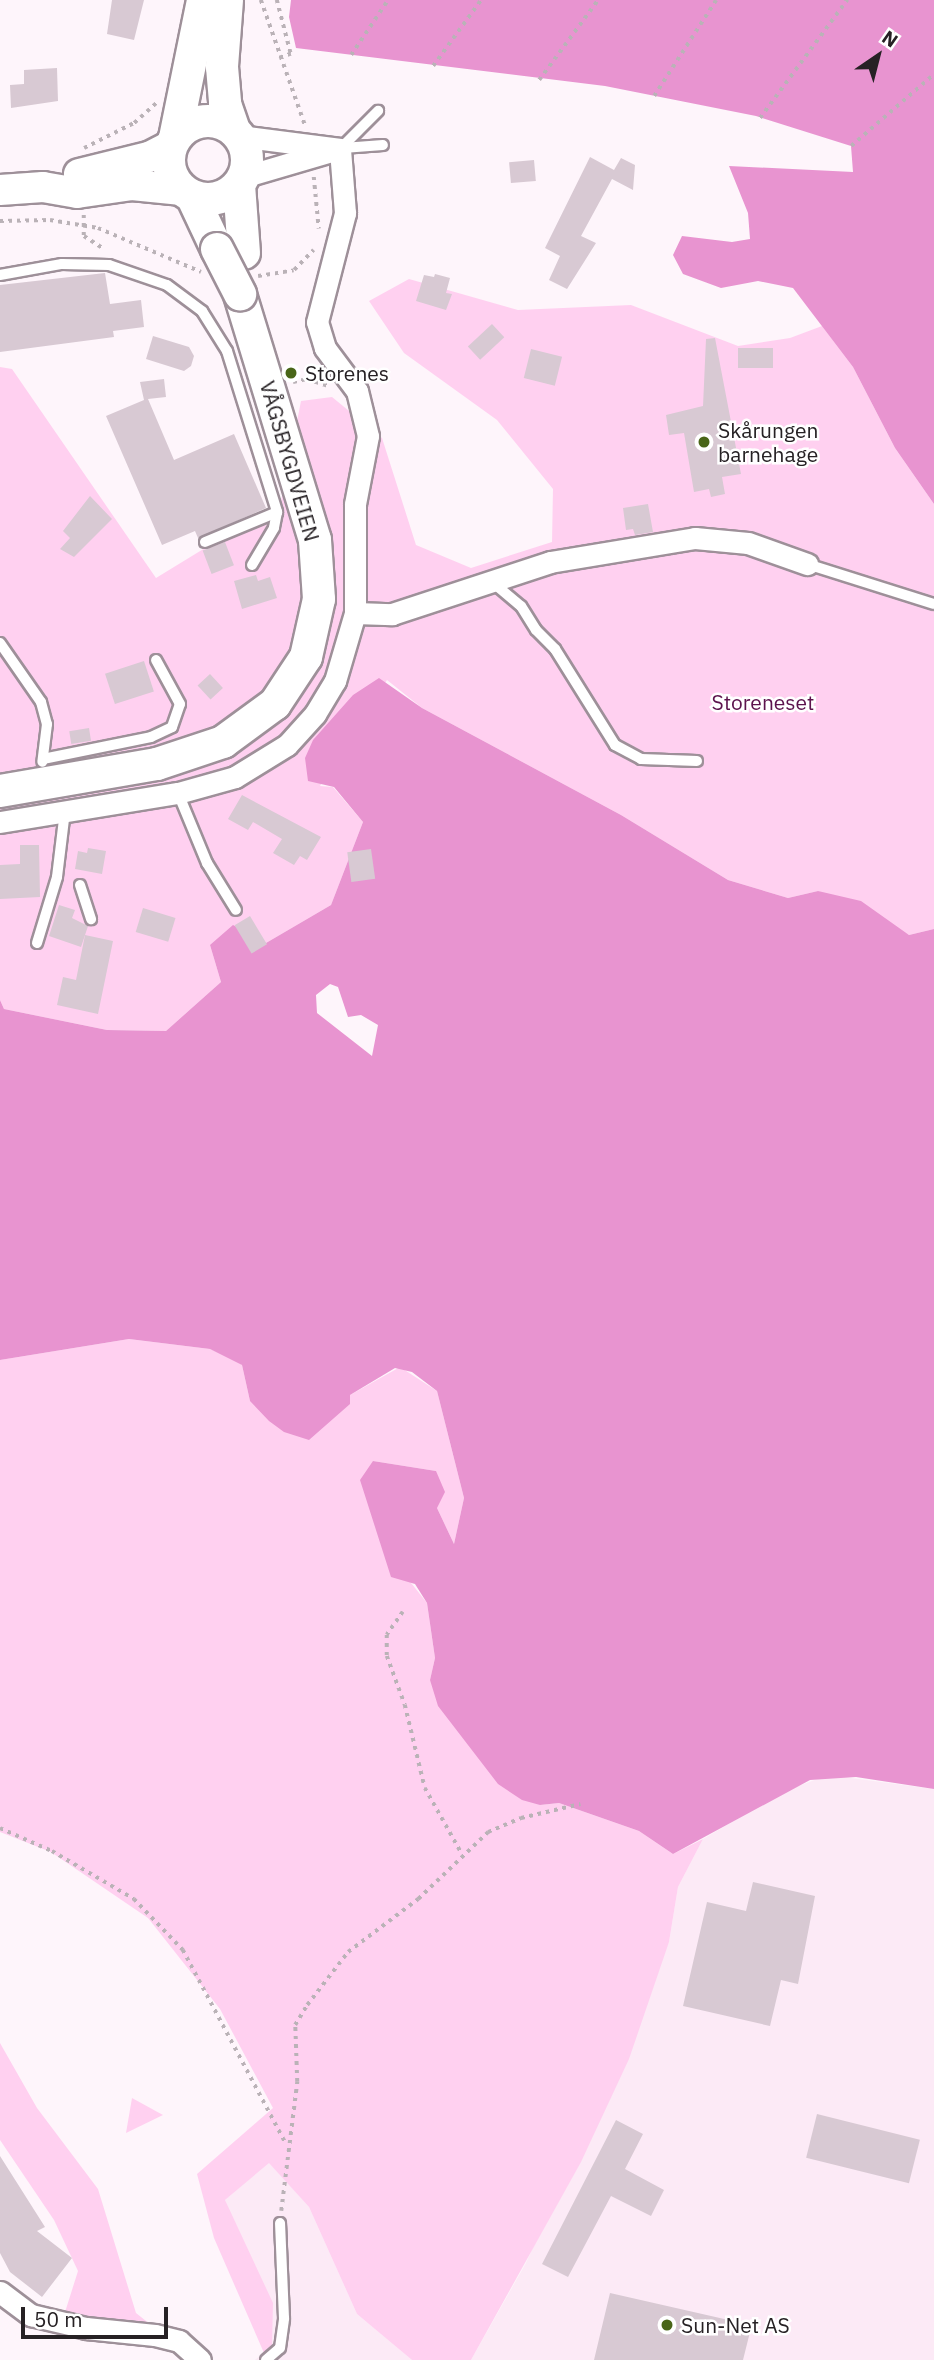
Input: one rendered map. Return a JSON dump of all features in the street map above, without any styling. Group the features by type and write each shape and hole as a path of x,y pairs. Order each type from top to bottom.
{"main road":[{"path":"203,0 173,142 170,173 187,193 213,199 241,181 247,160 225,104 222,67 227,0"},
{"path":"173,142 188,125 207,120 237,133"},
{"name":"VÅGSBYGDVEIEN","path":"0,791 41,772 157,764 223,742 275,704 306,657 319,599 314,540 240,294 230,251 241,181"},
{"name":"VÅGSBYGDVEIEN","path":"187,193 230,251"}],"street":[{"path":"237,133 340,149"},
{"path":"43,187 58,179 149,158 173,142"},
{"path":"241,181 340,149"},
{"name":"VÅGSBYGDVEIEN","path":"0,822 178,793 251,769 300,732 335,681 355,613 355,505 368,436 362,405 349,380 325,348 317,323 345,213 340,149"},
{"path":"0,190 43,187 77,193 132,185 187,193"},
{"path":"355,613 391,614 550,562 695,538 748,543 807,564"},
{"path":"0,2292 31,2315 86,2328 155,2334 179,2341 200,2360"}],"lane":[{"path":"340,149 378,111"},
{"path":"340,149 383,145"},
{"name":"VÅGSBYGDVEIEN","path":"0,275 86,262 159,282 192,301 210,320 227,351 277,512 274,528 252,565"},
{"name":"VÅGSBYGDVEIEN","path":"205,542 277,512"},
{"path":"807,564 934,604"},
{"path":"491,581 521,606 555,649 615,745 641,759 697,761"},
{"path":"0,643 41,702 47,724 41,772"},
{"name":"VÅGSBYGDVEIEN","path":"41,772 151,737 172,727 180,704 156,660"},
{"path":"178,793 202,853 236,910"},
{"path":"37,943 57,877 65,811"},
{"path":"80,885 90,919"},
{"path":"266,2360 280,2348 284,2318 280,2223"}],"path":[{"path":"261,0 305,124"},
{"path":"277,0 291,54 280,58"},
{"path":"351,55 388,0"},
{"path":"433,66 481,0"},
{"path":"539,80 598,0"},
{"path":"654,96 716,0"},
{"path":"760,118 847,0"},
{"path":"851,146 934,74"},
{"path":"81,154 89,143 145,115 161,96"},
{"path":"0,221 82,225"},
{"path":"293,382 307,379 335,387 349,380"},
{"path":"403,1612 387,1636 387,1656 405,1705 425,1788 462,1854"},
{"path":"280,2223 287,2146 297,2082 298,2018 348,1952 418,1899 462,1854 508,1822 580,1804"},
{"path":"0,1828 52,1851 134,1899 183,1950 287,2146"}],"shaded area":[{"path":"291,0 934,0 934,504 895,448 853,367 793,288 758,281 721,288 683,274 673,255 682,236 732,242 750,239 748,213 729,166 853,172 851,146 756,116 605,86 296,48 289,17"},
{"path":"379,678 422,708 621,815 728,880 788,898 818,891 861,901 909,935 934,929 934,1789 856,1777 810,1780 673,1854 639,1831 559,1803 540,1805 522,1800 498,1784 438,1706 430,1680 435,1658 427,1603 415,1584 391,1577 360,1480 373,1461 436,1471 445,1492 437,1508 454,1544 464,1498 437,1391 412,1372 395,1368 350,1395 350,1404 309,1440 284,1432 269,1421 250,1401 242,1365 210,1349 129,1339 0,1360 0,1000 4,1009 107,1030 166,1031 221,982 210,945 233,925 266,943 331,905 363,822 334,787 308,781 305,758 313,740 353,695","holes":["330,984 338,987 348,1017 361,1015 378,1025 372,1056 317,1013 316,995"]},
{"path":"828,1775 934,1789 934,2360 471,2360 526,2263 669,1942 678,1887 703,1839 785,1791"},
{"path":"269,2162 309,2207 357,2314 412,2360 255,2360 272,2345 225,2200"}],"green space":[{"name":"Storeneset","path":"409,279 518,310 631,305 738,346 790,338 822,326 853,367 895,448 934,504 934,929 909,935 818,891 788,898 728,880 621,815 422,708 387,680 320,786 333,787 363,822 331,905 266,943 210,945 221,982 166,1031 107,1030 4,1009 0,1000 0,367 12,369 156,578 241,526 279,512 301,401 332,397 382,438 416,545 471,568 552,542 553,489 497,420 404,353 369,301"},
{"path":"129,1339 210,1349 235,1359 242,1365 250,1401 349,1404 350,1395 400,1367 437,1391 464,1498 454,1544 437,1508 436,1471 373,1461 408,1579 427,1603 435,1658 430,1680 540,1805 559,1803 639,1831 673,1854 703,1839 678,1887 669,1942 629,2059 581,2162 471,2360 412,2360 357,2314 309,2207 269,2163 225,2200 273,2303 272,2345 264,2353 214,2238 197,2174 273,2108 220,2009 148,1918 51,1852 0,1832 0,1360"},
{"path":"0,2043 37,2108 98,2189 136,2313 175,2344 60,2328 78,2271 54,2220 0,2140"},
{"path":"132,2098 163,2115 126,2133"}],"building":[{"path":"112,0 144,0 134,40 107,34"},
{"path":"57,68 58,101 11,108 10,85 24,84 24,70"},
{"path":"590,157 614,170 621,158 635,165 633,190 612,179 581,236 596,243 567,289 549,280 560,256 545,248"},
{"path":"534,160 536,181 511,183 509,162"},
{"path":"105,273 110,304 141,300 144,327 113,331 114,337 0,352 0,285"},
{"path":"435,274 450,278 446,293 452,294 446,310 416,301 424,275 434,277"},
{"path":"492,324 504,337 480,360 468,347"},
{"path":"153,336 189,347 194,356 191,366 184,371 146,359"},
{"path":"715,338 741,474 722,477 725,494 711,497 709,489 694,492 684,433 669,435 666,415 703,406 706,339"},
{"path":"738,348 773,348 773,368 738,368"},
{"path":"531,349 562,357 555,386 524,378"},
{"path":"164,379 166,397 148,399 174,460 234,434 266,508 198,538 195,531 162,545 106,416 144,400 140,382"},
{"path":"90,496 112,519 74,557 60,549 70,538 63,531"},
{"path":"648,504 653,532 635,535 633,529 626,530 623,508"},
{"path":"225,542 234,565 212,574 203,551"},
{"path":"256,575 258,581 270,577 277,598 242,609 234,581"},
{"path":"144,661 154,691 115,704 105,674"},
{"path":"210,674 223,688 211,699 198,686"},
{"path":"89,728 91,741 71,744 69,731"},
{"path":"242,795 321,837 307,860 300,856 294,865 273,853 282,839 253,822 248,830 228,819"},
{"path":"20,845 39,845 40,897 0,899 0,865 20,864"},
{"path":"88,848 106,851 102,874 75,869 78,851 87,853"},
{"path":"371,849 375,879 351,882 347,852"},
{"path":"59,905 75,910 72,918 88,926 81,947 49,936"},
{"path":"143,908 176,918 168,942 136,932"},
{"path":"250,916 267,944 252,954 235,925"},
{"path":"85,935 113,941 98,1014 57,1005 63,977 76,980"},
{"path":"753,1882 815,1896 798,1984 781,1980 770,2026 683,2006 707,1902 746,1911"},
{"path":"817,2114 920,2140 909,2183 806,2158"},
{"path":"616,2120 643,2134 625,2169 664,2190 651,2216 611,2196 568,2277 542,2264"},
{"path":"0,2156 45,2227 37,2231 72,2258 42,2297 10,2272 0,2253"},
{"name":"Sun-Net AS","path":"610,2293 733,2321 731,2328 750,2332 743,2360 594,2360"}],"place":[{"name":"Storenes","path":"291,373"},
{"name":"Skårungen barnehage","path":"704,442"},
{"name":"Sun-Net AS","path":"667,2325"}]}
